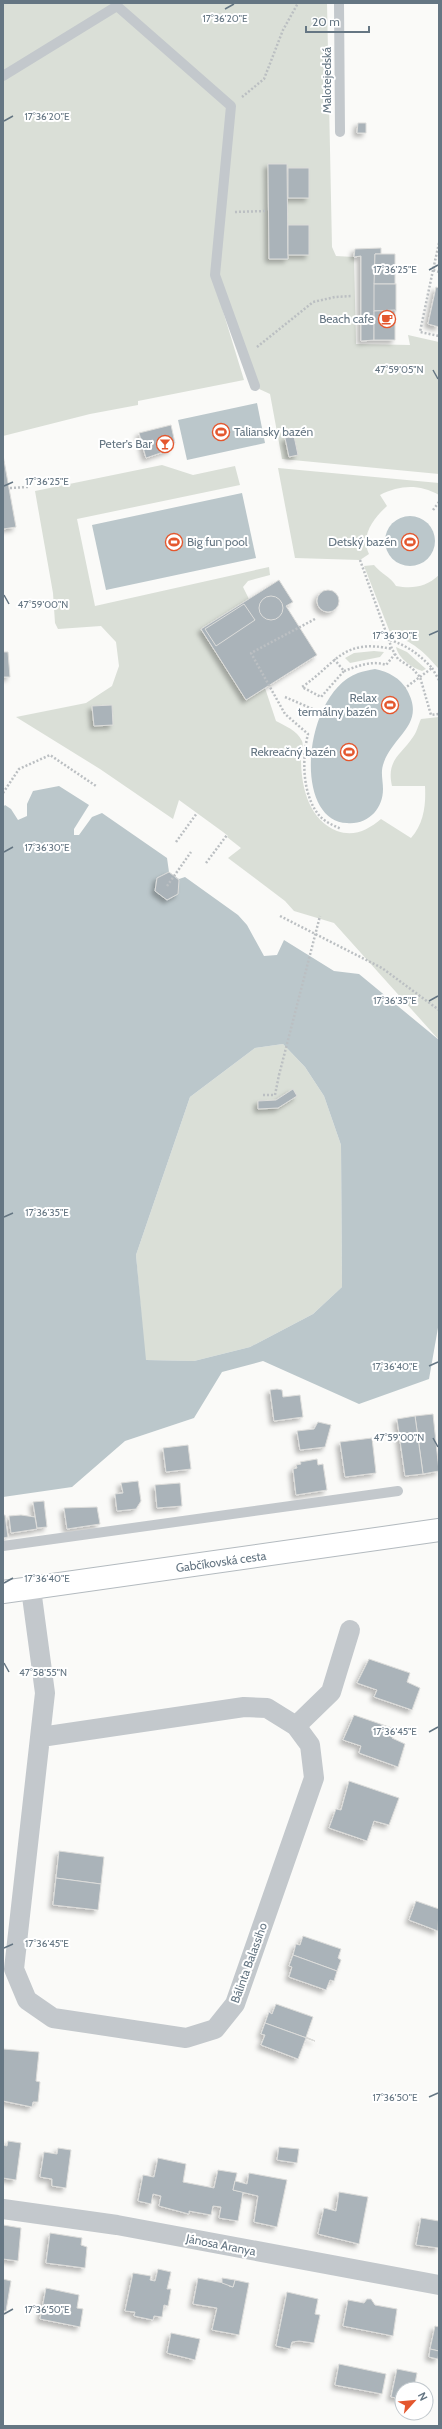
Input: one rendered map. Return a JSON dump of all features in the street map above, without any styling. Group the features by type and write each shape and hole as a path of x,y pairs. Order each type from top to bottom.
{"main road":[{"name":"Gabčíkovská cesta","path":"3,1592 439,1530"}],"street":[{"name":"Bálinta Balassiho","path":"31,1589 45,1693 14,1969 27,2000 52,2018 186,2038 215,2029 236,2004 314,1778 310,1745 296,1726 267,1708 244,1707 41,1737"},
{"path":"296,1726 331,1692 350,1630"},
{"name":"Jánosa Aranya","path":"3,2209 117,2225 439,2285"}],"lane":[{"name":"Malotejedská","path":"339,3 340,132"},
{"path":"3,76 117,6 231,106 215,275 255,386"},
{"path":"3,1546 398,1491"}],"path":[{"path":"231,106 264,79 283,30 298,3"},
{"path":"221,213 266,211"},
{"path":"439,243 420,332 439,336"},
{"path":"433,270 439,272"},
{"path":"244,358 314,302 335,297 352,296"},
{"path":"10,488 28,487"},
{"path":"432,510 439,502"},
{"path":"360,560 392,649 398,659 412,668 420,677 431,715 439,714"},
{"path":"315,619 251,653 285,714 308,734 304,766 308,793 317,813 329,824 341,829"},
{"path":"390,640 404,645 422,657 432,668 439,680"},
{"path":"392,649 374,645 354,650 334,659 302,687 321,697 344,671 361,664 380,662 386,664 395,654"},
{"path":"334,659 344,671"},
{"path":"405,688 432,668"},
{"path":"285,697 322,713"},
{"path":"3,793 19,769 50,756 96,786"},
{"path":"176,842 197,813"},
{"path":"206,863 227,835"},
{"path":"167,886 191,852"},
{"path":"280,916 382,968 439,1010"},
{"path":"263,1095 275,1095 320,916"}],"shaded area":[{"path":"3,3 327,3 332,247 336,256 354,257 356,344 410,345 408,335 439,342 439,474 282,459 270,394 257,388 222,308 244,380 138,401 138,405 90,414 3,436"},
{"name":"Taliansky bazén","path":"257,403 265,443 187,460 178,420"},
{"path":"162,465 193,475 235,466 240,485 77,519 95,606 269,567 270,575 248,581 243,587 249,599 201,630 246,700 265,688 276,721 300,737 303,743 301,770 308,801 313,811 327,826 343,833 355,833 366,829 381,819 411,838 419,826 423,814 425,786 392,786 391,770 396,758 414,735 421,719 439,717 439,1040 334,923 294,911 285,901 228,858 241,848 223,832 179,800 173,819 100,769 16,717 86,703 112,686 119,666 116,642 101,626 58,629 55,623 53,593 35,491"},
{"path":"278,468 439,483 439,495 432,491 410,487 395,489 380,495 387,506 377,516 370,527 366,540 369,554 360,560 295,558"},
{"name":"Big fun pool","path":"242,493 256,558 106,590 92,525"},
{"name":"Detský bazén","path":"410,516 424,520 431,527 435,541 431,555 424,562 410,566 396,562 389,555 385,541 389,527 396,520"},
{"path":"374,565 396,586 414,587 424,585 439,575 439,669 418,648 406,640 391,635 364,566"},
{"path":"396,647 407,652 426,669 422,671 414,668 402,659"},
{"path":"374,651 384,652 380,657 350,663 345,658 354,653"},
{"name":"Rekreačný bazén","path":"375,669 389,674 401,682 407,690 412,702 413,712 411,721 394,744 384,762 382,772 382,796 377,809 368,818 361,821 355,823 343,823 331,818 325,813 320,806 314,791 311,772 311,752 315,732 331,695 343,682 358,673"},
{"path":"59,786 89,805 74,829 74,835 79,835 92,817 102,813 167,858 169,872 179,879 185,877 238,915 247,925 264,956 277,955 284,940 334,971 359,974 439,1040 439,1322 429,1379 359,1404 263,1361 222,1372 194,1418 125,1441 72,1487 3,1497 3,807 5,805 11,809 18,820 27,816 27,804 33,791","holes":["283,1044 305,1067 324,1096 341,1145 342,1287 313,1314 250,1347 194,1361 146,1360 136,1255 190,1097 255,1048"]},
{"path":"283,1044 305,1067 324,1096 341,1145 342,1287 313,1314 250,1347 194,1361 145,1360 136,1255 190,1097 255,1048"}],"building":[{"path":"358,123 366,123 366,133 357,133"},
{"path":"268,164 287,164 288,259 269,259"},
{"path":"288,168 309,168 309,198 288,198"},
{"path":"288,225 309,225 309,255 288,255"},
{"path":"381,248 381,254 375,254 374,340 361,341 361,256 354,257 355,249"},
{"path":"375,254 395,254 395,284 374,284"},
{"path":"374,284 396,284 396,311 374,311"},
{"path":"436,287 439,288 439,327 428,324"},
{"path":"395,310 395,340 374,340 374,311"},
{"path":"171,425 175,443 171,444 172,449 146,458 139,433"},
{"path":"294,436 298,455 289,457 285,438"},
{"path":"3,455 16,527 3,529"},
{"path":"279,580 293,602 286,606 317,655 246,700 201,629"},
{"path":"324,590 332,590 339,597 339,605 332,612 324,612 317,605 317,597"},
{"path":"271,596 280,599 283,608 280,617 271,620 262,617 259,608 262,599"},
{"path":"244,604 255,620 216,646 205,629"},
{"path":"3,652 8,652 10,677 3,677"},
{"path":"112,705 113,725 94,726 92,706"},
{"path":"169,872 179,880 178,894 167,900 155,891 157,878"},
{"path":"293,1089 297,1096 278,1108 258,1109 258,1101 276,1100"},
{"path":"270,1390 282,1390 283,1397 300,1395 303,1417 274,1421"},
{"path":"433,1414 439,1471 423,1474 415,1416"},
{"path":"415,1416 423,1474 405,1476 397,1419"},
{"path":"318,1422 331,1425 325,1447 300,1450 297,1431 314,1429"},
{"path":"372,1438 376,1473 345,1477 340,1442"},
{"path":"188,1445 191,1469 166,1472 163,1448"},
{"path":"317,1459 318,1465 323,1464 327,1490 296,1495 293,1469 297,1468 296,1465 301,1464 300,1462"},
{"path":"138,1481 141,1501 136,1509 117,1511 115,1494 123,1493 121,1483"},
{"path":"180,1483 182,1506 157,1508 155,1485"},
{"path":"44,1501 47,1527 37,1528 33,1502"},
{"path":"97,1507 100,1524 67,1529 64,1508"},
{"path":"3,1515 5,1515 8,1537 3,1538"},
{"path":"21,1515 35,1517 37,1529 11,1533 9,1516"},
{"path":"369,1659 410,1673 407,1682 420,1688 412,1710 374,1697 377,1690 357,1683"},
{"path":"354,1715 395,1729 392,1738 405,1744 398,1767 359,1753 361,1746 343,1740"},
{"path":"349,1781 399,1798 389,1825 374,1821 367,1841 329,1828 336,1809 341,1810"},
{"path":"59,1851 104,1857 101,1884 56,1878"},
{"path":"56,1878 101,1884 98,1910 53,1905"},
{"path":"416,1901 439,1909 438,1931 409,1920"},
{"path":"303,1936 341,1949 338,1958 341,1960 337,1971 293,1955 296,1944 300,1945"},
{"path":"293,1955 337,1971 334,1981 330,1980 326,1990 289,1977 292,1967 289,1966"},
{"path":"276,2004 313,2017 306,2037 315,2041 265,2023 269,2012 272,2014"},
{"path":"265,2023 315,2041 306,2038 298,2059 261,2045 265,2035 261,2034"},
{"path":"3,2049 39,2052 36,2081 40,2082 38,2102 33,2102 32,2107 3,2101"},
{"path":"8,2141 21,2143 16,2180 3,2178 3,2145 7,2146"},
{"path":"279,2147 299,2149 297,2163 277,2160"},
{"path":"58,2148 71,2150 66,2188 52,2186 52,2179 40,2177 44,2152 57,2154"},
{"path":"158,2158 186,2164 183,2182 214,2188 218,2170 237,2173 233,2190 243,2192 238,2221 219,2218 221,2207 213,2206 211,2215 189,2211 189,2214 159,2206 161,2196 153,2194 151,2204 138,2201 143,2175 154,2177"},
{"path":"249,2173 287,2180 277,2227 254,2222 258,2196 233,2190 235,2181 247,2184"},
{"path":"339,2192 368,2197 359,2244 318,2234 324,2208 336,2211"},
{"path":"421,2218 439,2221 439,2248 416,2245"},
{"path":"3,2225 21,2228 18,2261 3,2259"},
{"path":"50,2233 82,2238 81,2245 87,2247 85,2268 46,2263"},
{"path":"158,2269 171,2272 167,2289 171,2289 168,2306 164,2305 162,2317 154,2316 153,2320 134,2316 135,2312 125,2311 133,2273 151,2276 150,2280 155,2281"},
{"path":"198,2278 229,2284 229,2286 233,2287 235,2280 249,2283 239,2335 212,2330 217,2308 193,2304"},
{"path":"222,2278 235,2280 233,2287 222,2283"},
{"path":"3,2279 11,2281 6,2311 3,2311"},
{"path":"46,2288 79,2295 77,2308 83,2309 80,2327 40,2319"},
{"path":"287,2292 318,2299 315,2314 320,2315 314,2343 299,2341 292,2342 290,2349 276,2346"},
{"path":"367,2299 371,2299 375,2305 397,2309 393,2336 343,2326 348,2300 364,2303"},
{"path":"435,2326 439,2327 439,2351 430,2349"},
{"path":"171,2333 200,2339 195,2360 167,2353"},
{"path":"430,2349 439,2351 438,2359 429,2357"},
{"path":"339,2364 386,2374 382,2394 335,2385"},
{"path":"397,2369 417,2373 416,2381 394,2381"},
{"path":"394,2383 394,2398 391,2397"}],"place":[{"name":"Beach cafe","path":"387,319"},
{"name":"Taliansky bazén","path":"221,432"},
{"name":"Peter's Bar","path":"165,444"},
{"name":"Big fun pool","path":"174,542"},
{"name":"Detský bazén","path":"410,542"},
{"name":"Relax termálny bazén","path":"390,705"},
{"name":"Rekreačný bazén","path":"349,752"}]}
